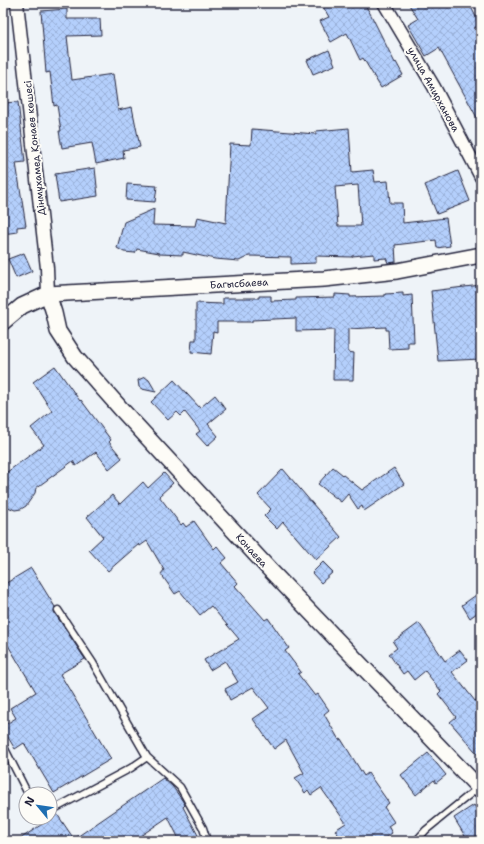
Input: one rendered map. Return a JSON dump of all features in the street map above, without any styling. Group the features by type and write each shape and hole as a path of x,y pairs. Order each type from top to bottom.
{"street":[{"name":"Дінмұхамед Қонаев көшесі","path":"17,3 47,268 48,294"},
{"name":"улица Амирханова","path":"384,3 434,86 481,177"},
{"name":"Багысбаева","path":"3,322 22,306 48,294 324,279 397,271 481,255"},
{"name":"Конаева","path":"48,294 58,331 75,357 270,570 480,789"}],"lane":[{"path":"58,610 93,663 147,757 180,787 203,828 207,841"},
{"path":"3,745 24,786"},
{"path":"58,807 131,768 147,757"},
{"path":"416,841 426,830 480,789"}],"building":[{"path":"321,3 364,3 395,63 396,62 403,75 381,88 363,58 360,60 347,33 331,42 320,21 329,17"},
{"path":"408,3 469,3 480,25 474,28 481,40 481,125 439,48 426,56 408,25 418,19"},
{"path":"67,9 67,19 100,19 101,35 67,36 72,80 113,74 118,110 132,107 140,147 123,150 124,158 96,164 92,143 62,148 57,105 54,106 50,72 46,73 41,11"},
{"path":"329,50 335,65 313,74 307,60"},
{"path":"18,102 25,162 16,163 26,226 17,227 17,232 3,234 3,132 7,132 3,103"},
{"path":"349,128 352,172 373,170 375,182 388,181 390,203 402,203 403,223 446,218 450,246 437,248 436,240 395,245 396,262 388,263 386,258 374,259 374,254 352,257 316,256 316,263 291,264 291,257 249,256 239,261 215,259 183,252 183,255 159,254 137,249 135,253 124,252 117,248 124,222 154,209 153,225 195,226 197,217 226,223 230,144 251,145 252,129 316,134 316,131","holes":["358,185 361,226 338,226 335,187"]},
{"path":"95,168 98,196 59,202 55,174"},
{"path":"458,171 470,201 437,214 425,185"},
{"path":"127,184 157,186 155,202 126,200"},
{"path":"24,253 32,271 16,278 8,259"},
{"path":"481,285 481,359 438,361 431,291"},
{"path":"403,293 403,296 412,295 414,342 408,342 408,348 389,349 388,330 386,330 386,327 348,329 348,352 354,353 353,380 333,380 334,330 296,331 296,318 252,320 252,322 217,322 217,332 213,331 211,354 191,352 192,340 196,340 196,303 223,304 223,298 259,298 259,296 271,296 271,301 296,300 296,298 335,297 335,294 350,295 350,297 385,296 385,294"},
{"path":"55,366 111,440 109,442 122,458 109,469 96,452 76,466 73,461 36,488 35,493 26,506 15,510 8,507 3,500 3,475 44,445 31,428 52,411 33,382"},
{"path":"145,377 149,380 156,392 139,387 138,380"},
{"path":"174,380 200,408 215,395 226,409 208,424 218,436 207,446 196,434 200,431 185,412 181,416 177,412 168,420 151,402"},
{"path":"333,467 362,490 394,468 404,484 364,511 362,506 358,509 348,494 341,502 318,484"},
{"path":"283,469 341,537 316,560 283,522 277,529 264,516 271,509 258,495"},
{"path":"164,473 173,483 159,496 181,525 183,523 186,527 194,521 214,549 217,546 227,558 221,563 238,583 235,586 265,620 268,618 289,648 285,651 301,672 298,674 315,696 318,694 329,710 324,714 339,740 341,739 364,776 368,773 389,803 384,807 394,822 388,826 392,833 381,841 343,841 335,830 346,823 321,788 311,795 308,790 305,793 295,778 304,773 286,740 274,749 253,719 269,708 253,687 230,700 225,689 238,682 225,661 210,670 204,660 239,639 211,606 200,615 180,591 175,594 161,574 164,570 147,541 140,546 139,544 108,571 89,550 103,537 87,517 112,495 120,504 143,482 148,488"},
{"path":"323,562 333,572 321,583 312,573"},
{"path":"31,568 55,607 54,612 85,659 60,674 111,759 58,791 58,786 50,786 24,743 15,749 3,729 3,726 16,718 10,708 36,692 3,637 3,585"},
{"path":"476,595 481,602 481,610 470,618 462,605"},
{"path":"419,623 445,661 460,650 468,660 452,672 475,701 481,696 481,758 450,722 456,717 438,694 441,691 425,671 414,680 407,671 403,674 389,654 397,648 393,642"},
{"path":"428,753 446,775 436,783 434,780 416,795 401,775"},
{"path":"163,778 173,787 184,803 185,805 183,807 201,841 180,841 168,817 133,841 17,841 39,826 58,826 58,815 74,839"},
{"path":"474,805 481,816 481,841 468,841 454,818"}]}
